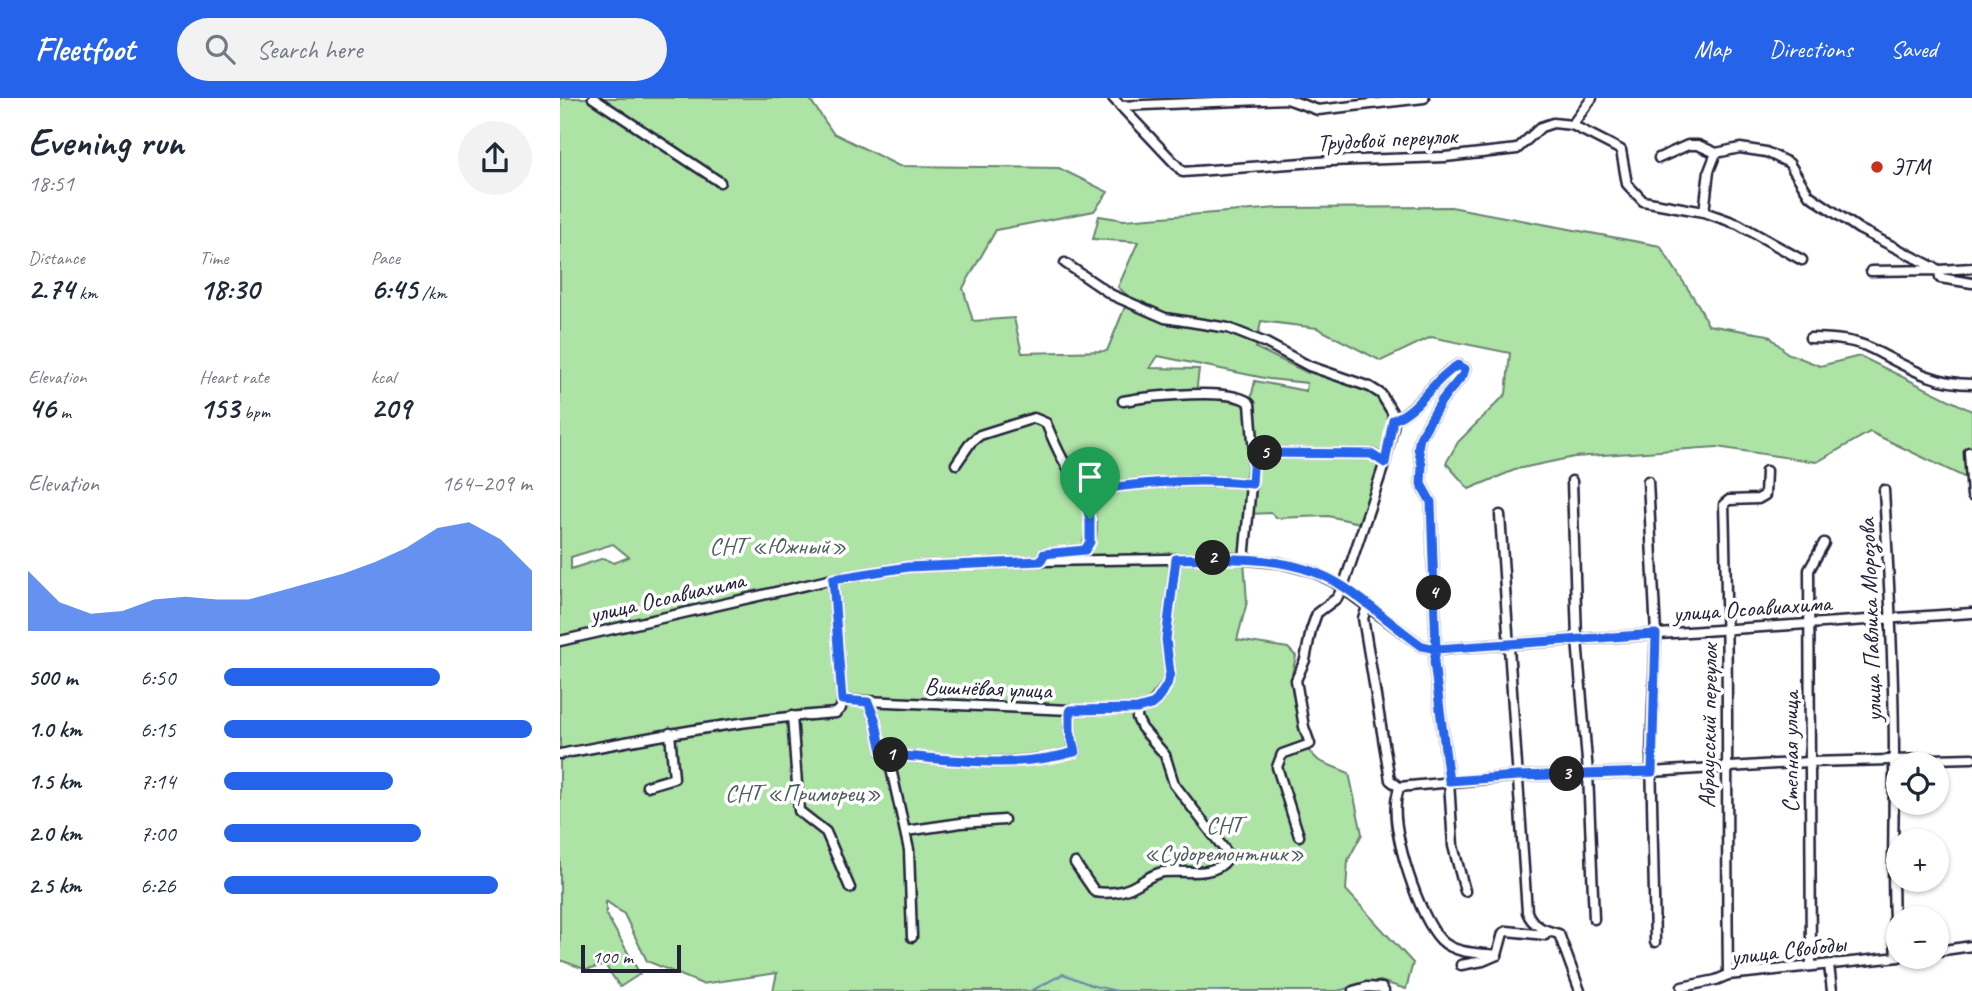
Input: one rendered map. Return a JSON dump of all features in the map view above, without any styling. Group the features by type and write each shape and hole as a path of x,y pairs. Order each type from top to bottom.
{"street":[{"path":"593,98 720,182"},
{"name":"Трудовой переулок","path":"1113,98 1183,172 1331,161 1445,157 1517,149 1541,127 1553,123 1572,125"},
{"path":"1120,106 1287,99 1318,110 1424,98"},
{"path":"1592,98 1572,125 1621,150 1627,184 1643,201 1704,212 1738,224 1802,261"},
{"path":"1659,158 1688,145 1698,145 1716,153 1740,148 1766,152 1789,163 1810,195 1859,229 1938,270 1940,278 1972,282"},
{"path":"1704,212 1709,171 1716,153"},
{"path":"1065,263 1112,295 1165,318 1228,328 1266,343 1309,366 1370,387 1381,394 1392,412 1385,463 1343,587 1337,598 1317,612 1305,660 1296,680 1304,727 1310,744 1282,754 1277,766 1299,836"},
{"path":"1871,271 1972,268"},
{"path":"1810,338 1843,340 1868,346 1918,374 1952,384 1972,384"},
{"path":"1393,420 1418,404 1449,370 1458,365 1465,369 1442,400 1420,438 1418,448 1422,465 1421,484 1431,502 1436,649 1434,662 1449,781 1453,846 1465,891"},
{"path":"1123,401 1193,394 1237,395 1247,399 1250,404 1254,453 1244,559"},
{"path":"956,464 971,442 980,435 1034,418 1046,423 1061,456 1083,492 1090,519 1090,542 1085,550 1044,554 1041,561"},
{"path":"1969,452 1972,496"},
{"path":"1254,453 1371,454 1385,463"},
{"name":"Абраусский переулок","path":"1728,975 1728,629 1724,504 1728,500 1758,499 1765,495 1766,471"},
{"path":"1083,492 1174,482 1230,481 1252,484"},
{"path":"1572,481 1577,639 1588,773 1594,919"},
{"path":"1648,481 1656,634 1652,772 1655,942"},
{"name":"улица Павлика Морозова","path":"1884,490 1891,619 1894,752"},
{"path":"1500,515 1527,912 1531,922 1559,934 1580,991"},
{"name":"Степная улица","path":"1811,966 1809,570 1824,542"},
{"path":"1074,863 1094,892 1108,894 1129,888 1150,875 1207,870 1223,865 1227,859 1225,850 1174,784 1165,755 1137,718 1137,709 1157,700 1167,685 1170,673 1166,639 1176,559"},
{"name":"улица Осоавиахима","path":"560,642 833,579 908,567 1041,561 1244,559 1280,563 1311,571 1343,587 1422,646 1436,649 1972,613"},
{"path":"560,754 670,733 792,716 836,713 841,708 842,700 833,579"},
{"path":"1368,605 1363,618 1390,780 1399,787 1518,776 1652,772 1809,762 1886,761"},
{"name":"Вишнёвая улица","path":"842,700 1070,710 1137,709"},
{"path":"868,702 882,751 888,755 1007,764 1040,761 1075,752 1070,731 1070,710"},
{"path":"792,716 799,811 826,832 850,888"},
{"path":"647,786 674,778 670,733"},
{"path":"888,755 909,850 912,937"},
{"path":"1949,759 1972,758"},
{"path":"1399,787 1395,805 1406,868 1433,929 1455,949 1497,955"},
{"name":"улица Павлика Морозова","path":"1893,906 1894,815"},
{"path":"906,831 1004,820"},
{"path":"1497,955 1503,933 1507,931 1545,935 1547,931"},
{"path":"1949,949 1972,946"},
{"path":"1461,965 1497,955"},
{"name":"улица Свободы","path":"1682,987 1728,975 1886,958"},
{"path":"1829,964 1832,991"},
{"path":"1353,991 1367,987 1382,988 1384,991"}],"green space":[{"path":"560,98 809,98 833,133 899,166 1059,168 1108,192 1094,211 996,230 963,288 973,321 1014,318 1022,353 1107,351 1129,297 1118,287 1138,242 1093,239 1099,216 1124,220 1278,208 1451,207 1660,246 1699,306 1708,325 1768,335 1787,353 1820,366 1860,356 1972,411 1972,481 1870,432 1817,462 1717,447 1574,457 1517,469 1469,489 1446,463 1458,442 1506,394 1510,353 1431,337 1381,361 1317,328 1261,321 1256,348 1308,373 1309,366 1381,394 1394,423 1364,524 1328,516 1276,518 1271,513 1249,514 1244,560 1247,602 1237,640 1288,648 1296,656 1292,674 1305,747 1319,761 1349,773 1362,834 1348,860 1346,890 1413,963 1406,989 1380,981 1337,991 773,991 777,973 702,984 647,961 624,914 606,901 606,914 640,974 620,987 605,965 587,970 560,960","holes":["1158,356 1269,379 1307,383 1306,391 1255,381 1251,398 1247,399 1196,394 1199,369 1150,368","613,544 629,557 614,563 604,558 571,569 571,557"]}],"waterway":[{"path":"1031,991 1063,974 1094,986 1117,991"},
{"path":"1210,991 1220,991"}],"place":[{"name":"ЭТМ","path":"1877,167"}],"route":[{"path":"1090,519 1083,492 1174,482 1230,481 1252,484 1254,453 1371,454 1385,463 1393,420 1418,404 1449,370 1458,365 1465,369 1463,375 1442,400 1420,438 1418,448 1422,465 1421,484 1431,502 1436,649 1656,634 1652,772 1449,781 1434,662 1436,649 1422,646 1343,587 1311,571 1280,563 1229,558 1176,559 1166,639 1170,673 1167,685 1151,705 1137,709 1070,710 1070,731 1075,752 1050,759 1007,764 888,755 882,751 868,702 842,700 833,579 908,567 1041,561 1044,554 1051,552 1085,550 1090,542 1090,519"}],"park label":[{"name":"СНТ «Южный»","path":"778,546"},
{"name":"СНТ «Приморец»","path":"803,793"},
{"name":"СНТ «Судоремонтник»","path":"1224,839"}]}
